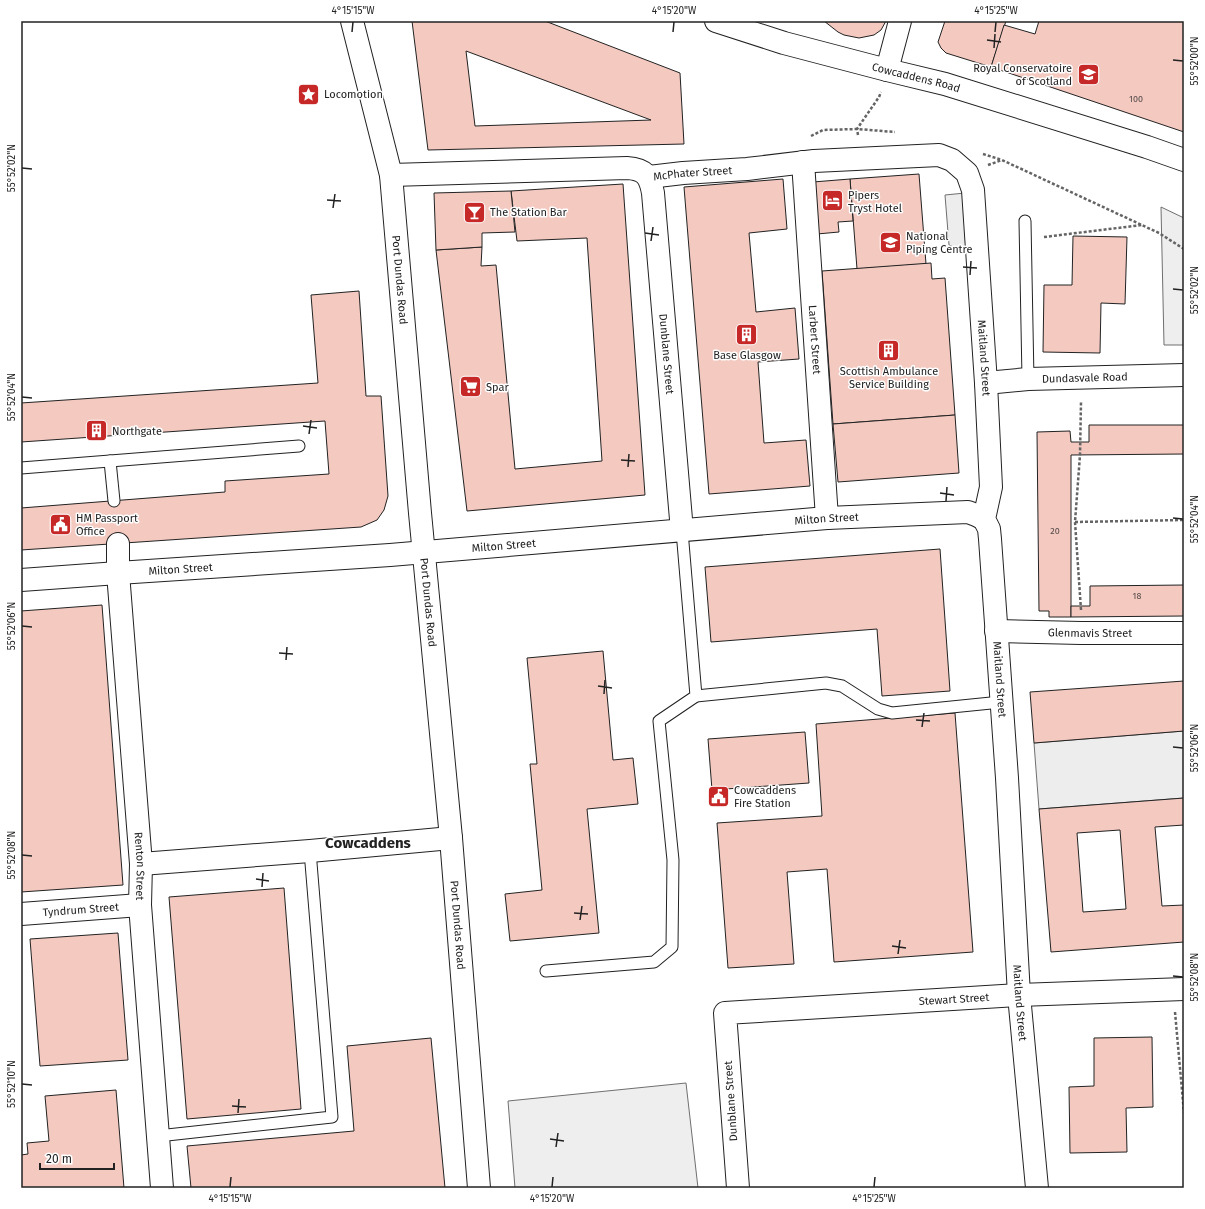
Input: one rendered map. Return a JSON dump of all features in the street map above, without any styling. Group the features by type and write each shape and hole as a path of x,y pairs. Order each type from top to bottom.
{"street":[{"name":"Port Dundas Road","path":"352,21 391,175 451,838 479,1188"},
{"name":"Cowcaddens Road","path":"716,21 784,43 945,84 1139,144 1184,160"},
{"path":"887,70 900,21"},
{"name":"McPhater Street","path":"391,175 627,168 639,170 648,177 747,169 803,162 939,154 952,160 967,173"},
{"name":"Larbert Street","path":"803,162 827,518"},
{"name":"Maitland Street","path":"967,173 973,190 986,383 991,487 984,519 989,529 990,540 1019,995 1037,1188"},
{"name":"Dunblane Street","path":"648,177 653,193 682,531"},
{"name":"Dundasvale Road","path":"986,383 1028,379 1184,376"},
{"name":"Milton Street","path":"21,580 424,552 827,518 968,512 976,514 984,519"},
{"name":"Renton Street","path":"118,544 118,573 141,864 140,905 162,1188"},
{"name":"Glenmavis Street","path":"996,631 1081,633 1184,632"},
{"path":"141,864 451,838"},
{"name":"Tyndrum Street","path":"21,914 140,905"},
{"name":"Stewart Street","path":"725,1013 1019,995 1178,990"},
{"name":"Dunblane Street","path":"725,1013 738,1188"}],"lane":[{"path":"1025,221 1028,379"},
{"path":"21,468 299,446"},
{"path":"110,461 114,501"},
{"path":"682,531 696,696"},
{"path":"546,971 654,962 672,947 673,860 659,721 696,696 826,682 842,686 878,709 892,713 1001,702"},
{"path":"158,1136 332,1117 310,851"}],"path":[{"path":"857,130 879,97 887,70"},
{"path":"967,173 1002,160 1159,233 1184,249"},
{"path":"1025,240 1142,225"},
{"path":"1081,633 1081,606 1076,522 1080,455 1082,378"},
{"path":"1076,522 1184,520"},
{"path":"1178,990 1184,1113"}],"shaded area":[{"path":"965,193 970,255 949,245 945,195"},
{"path":"1161,207 1184,218 1184,345 1164,345"},
{"path":"1184,731 1184,798 1039,809 1034,743"},
{"path":"686,1083 698,1188 515,1188 508,1101"}],"building":[{"path":"412,21 545,21 680,73 684,144 428,150","holes":["466,51 651,120 475,126"]},
{"path":"824,21 886,21 881,30 874,35 859,38 844,35"},
{"path":"945,21 1006,21 991,67 946,53 941,48 938,42"},
{"name":"Royal Conservatoire of Scotland","path":"1039,21 1184,21 1184,132 991,67 1004,25 1035,34"},
{"name":"National Piping Centre","path":"919,174 926,264 857,269 850,179"},
{"name":"Base Glasgow","path":"783,179 787,229 749,233 756,312 795,308 799,359 758,362 764,443 806,440 810,486 709,494 684,187"},
{"name":"Pipers Tryst Hotel","path":"850,179 853,221 838,222 839,232 817,234 813,182"},
{"path":"623,184 645,495 467,511 436,250 482,247 481,266 496,265 515,469 602,461 587,238 517,241 511,191"},
{"name":"The Station Bar","path":"511,191 515,232 482,233 482,247 436,250 434,193"},
{"path":"1073,236 1127,237 1125,304 1101,303 1100,353 1043,352 1044,285 1072,285"},
{"name":"Scottish Ambulance Service Building","path":"931,263 932,279 945,278 955,415 833,424 822,271"},
{"name":"Northgate","path":"359,291 366,396 381,396 388,496 384,510 377,520 361,527 21,550 21,508 225,492 225,481 329,474 325,421 21,442 21,403 318,383 311,295"},
{"path":"955,415 959,473 838,482 833,424"},
{"path":"1089,425 1184,425 1184,454 1071,455 1071,617 1049,617 1049,611 1039,611 1037,432 1070,431 1071,442 1089,442"},
{"path":"940,549 950,691 882,696 877,629 711,642 705,567"},
{"path":"1184,585 1184,616 1071,617 1071,606 1090,606 1090,586"},
{"path":"102,605 123,885 21,892 21,611"},
{"path":"603,651 613,760 633,758 638,804 587,809 599,933 510,941 505,894 542,890 530,764 537,764 527,658"},
{"path":"1184,681 1184,731 1034,743 1030,692"},
{"path":"955,713 973,952 834,962 827,869 787,872 794,964 728,968 717,823 822,816 816,724"},
{"path":"805,732 809,783 712,790 708,739"},
{"path":"1184,798 1184,825 1155,827 1162,906 1184,905 1184,942 1051,952 1039,809","holes":["1120,830 1126,909 1083,912 1077,833"]},
{"path":"284,888 301,1109 187,1119 169,897"},
{"path":"118,933 128,1060 40,1066 30,939"},
{"path":"1152,1037 1153,1107 1126,1108 1127,1152 1070,1153 1069,1087 1094,1086 1094,1038"},
{"path":"431,1038 445,1188 191,1188 187,1146 354,1131 347,1046"},
{"path":"116,1090 124,1188 21,1188 21,1155 28,1154 27,1143 49,1141 45,1096"}],"place":[{"name":"Royal Conservatoire of Scotland","path":"1088,74"},
{"name":"Locomotion","path":"308,94"},
{"name":"Pipers Tryst Hotel","path":"833,201"},
{"name":"The Station Bar","path":"474,212"},
{"name":"National Piping Centre","path":"890,242"},
{"name":"Base Glasgow","path":"747,335"},
{"name":"Scottish Ambulance Service Building","path":"889,351"},
{"name":"Spar","path":"470,387"},
{"name":"Northgate","path":"97,431"},
{"name":"HM Passport Office","path":"60,524"},
{"name":"Cowcaddens Fire Station","path":"719,796"}],"district":[{"name":"Cowcaddens","path":"368,843"}]}
